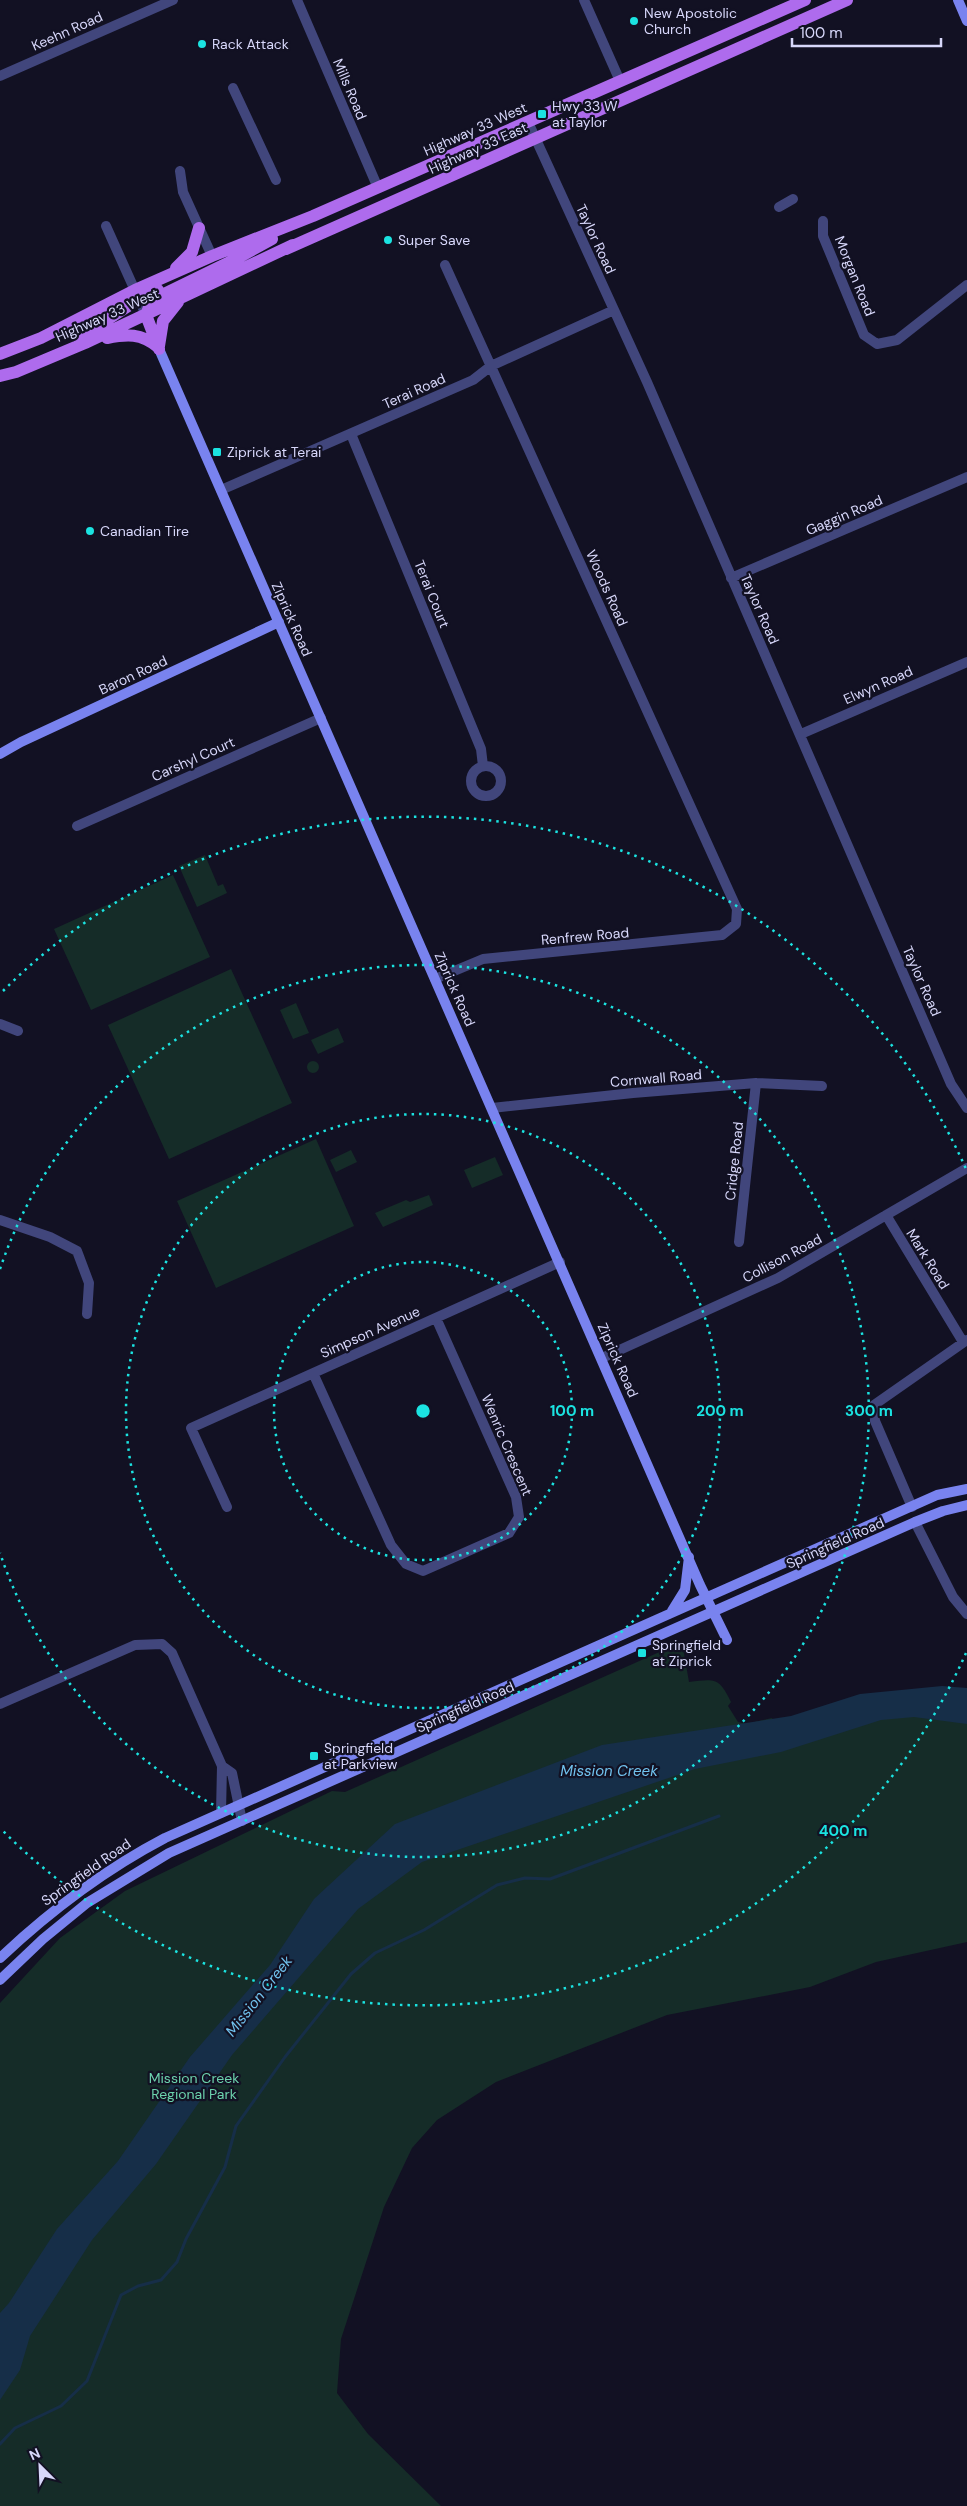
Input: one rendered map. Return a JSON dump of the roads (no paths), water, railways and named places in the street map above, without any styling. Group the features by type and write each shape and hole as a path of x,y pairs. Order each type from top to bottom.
{"main road":[{"name":"Highway 33 West","path":"0,354 42,338 137,295 155,282 212,256 378,188 805,0"},
{"name":"Highway 33 East","path":"286,249 847,0"},
{"path":"958,0 967,21"},
{"name":"Highway 33 West","path":"0,376 16,372 85,343 286,249 337,219 367,205 374,200 378,188"},
{"path":"159,349 146,315 152,300 165,291 234,260 313,216"},
{"path":"155,282 181,264 192,252 199,228"},
{"path":"50,358 137,295 198,272 212,256"},
{"path":"159,349 163,321 184,297"},
{"path":"85,343 122,335 138,335 148,339 159,349"},
{"name":"Ziprick Road","path":"159,349 706,1597 727,1640"},
{"name":"Baron Road","path":"0,754 21,742 279,622"},
{"name":"Springfield Road","path":"0,1958 76,1892 127,1858 240,1804 938,1495 967,1489"},
{"name":"Springfield Road","path":"0,1980 43,1939 88,1903 169,1853 915,1522 943,1511 967,1505"},
{"path":"669,1614 685,1590 689,1555"}],"street":[{"name":"Keehn Road","path":"0,76 173,0"},
{"name":"Mills Road","path":"297,0 378,188"},
{"path":"584,0 620,82"},
{"path":"233,88 276,180"},
{"name":"Taylor Road","path":"528,122 614,310 801,734 951,1084 967,1108"},
{"path":"180,171 183,192 212,256"},
{"path":"780,206 793,199"},
{"name":"Morgan Road","path":"824,221 823,236 864,335 877,344 897,340 967,285"},
{"path":"106,226 146,315"},
{"name":"Woods Road","path":"445,265 737,909 736,924"},
{"name":"Terai Road","path":"221,490 473,380 491,366 614,310"},
{"name":"Terai Court","path":"351,434 481,749 483,766"},
{"name":"Gaggin Road","path":"732,578 967,477"},
{"name":"Elwyn Road","path":"801,734 967,662"},
{"name":"Carshyl Court","path":"77,826 321,718"},
{"name":"Renfrew Road","path":"436,979 483,959 712,937 722,935 736,924"},
{"path":"0,1024 18,1031"},
{"name":"Cornwall Road","path":"492,1108 633,1093 756,1083 822,1086"},
{"name":"Cridge Road","path":"739,1242 756,1083"},
{"name":"Collison Road","path":"602,1358 778,1278 967,1168"},
{"name":"Mark Road","path":"886,1216 965,1341"},
{"path":"0,1220 50,1237 77,1251 89,1283 87,1314"},
{"name":"Simpson Avenue","path":"227,1507 191,1428 560,1262"},
{"name":"Wenric Crescent","path":"313,1373 391,1545 406,1564 423,1571 509,1533 519,1517 516,1497 436,1318"},
{"path":"912,1507 875,1421 874,1405 965,1341"},
{"path":"915,1522 953,1597 967,1614"},
{"path":"0,1704 135,1646 162,1644 172,1653 222,1766 221,1813"},
{"path":"222,1766 232,1774 240,1804 242,1821"}],"water":[{"name":"Mission Creek","path":"942,1686 967,1688 967,1724 914,1717 881,1720 781,1752 695,1769 422,1862 358,1909 232,2055 156,2164 92,2240 30,2336 20,2370 0,2400 0,2313 9,2303 57,2229 118,2161 190,2057 270,1965 314,1899 395,1824 602,1745 791,1716 860,1694"}],"waterway":[{"path":"0,2444 15,2428 61,2406 87,2381 121,2295 138,2286 161,2280 177,2262 186,2239 225,2167 236,2126 285,2057 351,1974 375,1953 424,1930 497,1885 525,1878 550,1879 719,1816"}],"place":[{"name":"New Apostolic Church","path":"634,21"},
{"name":"Rack Attack","path":"202,44"},
{"name":"Hwy 33 W at Taylor","path":"542,114"},
{"name":"Super Save","path":"388,240"},
{"name":"Ziprick at Terai","path":"217,452"},
{"name":"Canadian Tire","path":"90,531"},
{"name":"Springfield at Ziprick","path":"642,1653"},
{"name":"Springfield at Parkview","path":"314,1756"}],"park label":[{"name":"Mission Creek Regional Park","path":"194,2086"}]}
